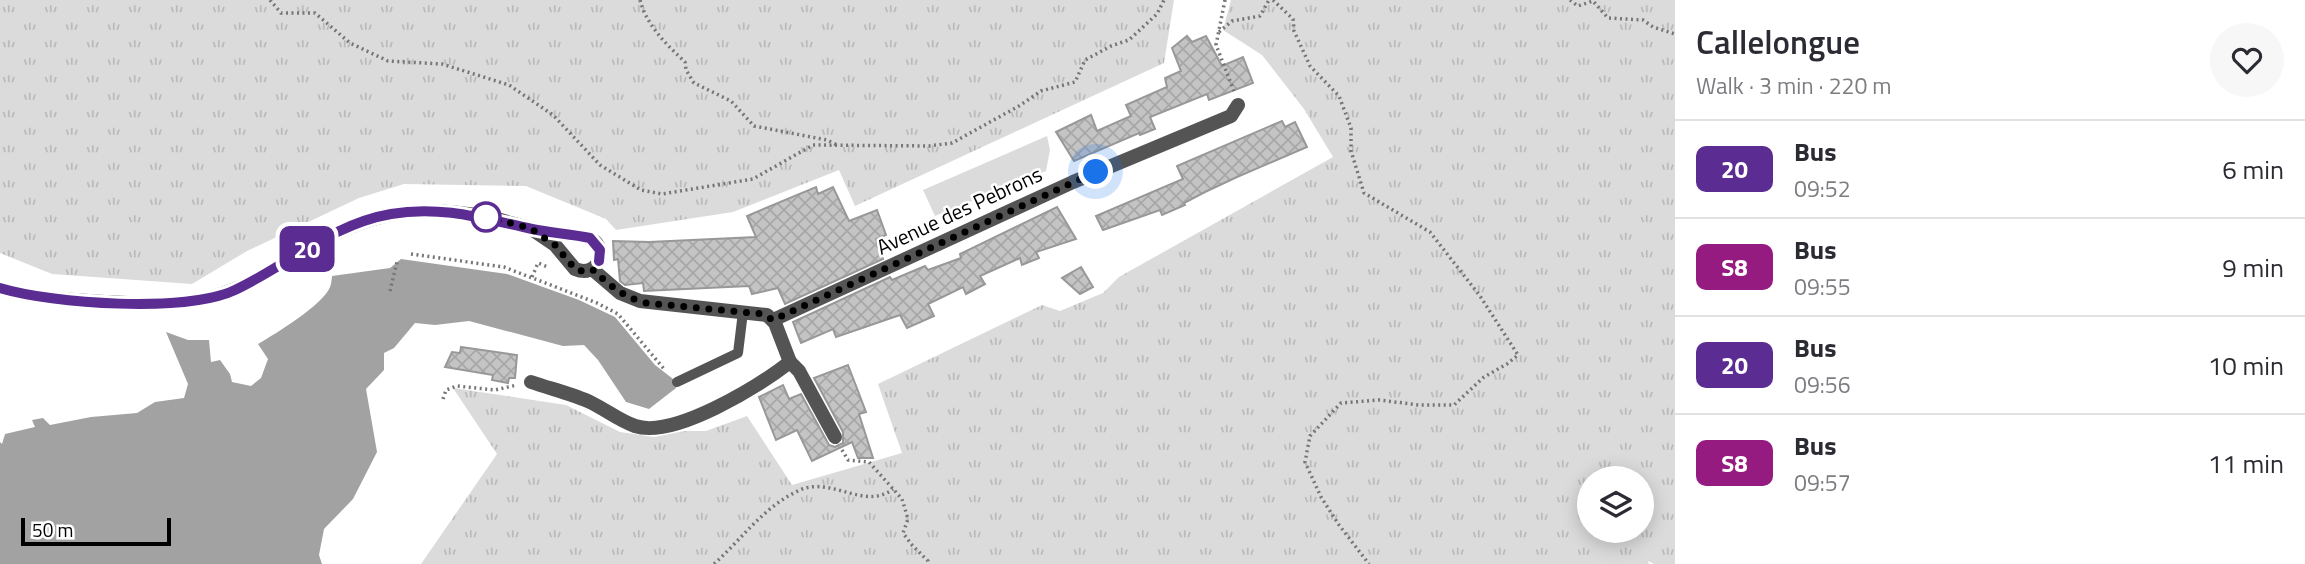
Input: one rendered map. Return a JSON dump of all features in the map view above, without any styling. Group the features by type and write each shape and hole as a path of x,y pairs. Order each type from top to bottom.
{"street":[{"name":"Avenue des Pebrons","path":"773,320 1073,181 1231,116 1238,106"},
{"path":"0,288 43,298 174,303 207,298 233,291 344,228 367,219 423,211 486,217 590,238 600,250 599,261 592,269 575,269 551,242 530,228"},
{"path":"567,261 566,249 579,237"},
{"path":"592,269 620,293 640,301 767,315 773,320 790,362 799,371 837,442"},
{"path":"531,382 580,398 634,425 652,428 680,423 708,412 790,362"}],"lane":[{"path":"677,382 738,353 743,312"}],"path":[{"path":"270,0 281,13 314,13 350,43 388,61 442,64 509,85 553,115 600,165 641,190 662,194 754,179 813,145 929,146 952,143 1041,91 1075,82 1085,61 1111,46 1129,40 1157,14 1164,0"},
{"path":"640,0 644,14 656,33 685,62 686,70 694,83 731,101 754,127 827,140 841,147"},
{"path":"1225,0 1217,34 1217,50 1238,106"},
{"path":"1217,34 1232,21 1260,16 1271,0 1293,19 1294,31 1310,66 1339,96 1351,128 1351,151 1364,193 1430,232 1480,296 1518,355 1484,377 1454,405 1419,405 1379,400 1341,403 1310,436 1305,462 1321,497 1369,564"},
{"path":"1570,0 1578,6 1592,1 1608,18 1643,20 1675,34"},
{"path":"411,254 504,267 597,303 618,314 664,369"},
{"path":"390,291 397,262"},
{"path":"531,277 538,263 548,267"},
{"path":"443,399 446,390 457,386 495,390 531,382"},
{"path":"837,442 848,460 869,462 902,499 908,519 903,533 928,564"},
{"path":"714,564 732,548 745,531 777,504 800,490 816,486 871,499 883,497 892,489"}],"green space":[{"path":"0,0 1174,0 1164,63 855,206 839,170 733,212 616,230 606,219 526,186 404,184 359,198 247,251 192,284 52,274 0,253"},
{"path":"1231,0 1675,0 1675,564 1654,564 1648,561 1649,564 421,564 497,454 453,388 566,405 620,432 654,437 685,431 706,431 747,416 792,485 902,453 878,384 1042,305 1060,311 1103,293 1119,277 1333,157 1304,109 1262,55 1223,30"},
{"path":"1047,136 1050,150 1046,171 935,216 923,190"}],"shaded area":[{"path":"401,259 507,274 579,300 615,317 655,365 677,382 676,388 649,409 626,402 598,360 584,345 563,346 469,321 435,325 415,323 394,348 384,353 384,370 366,389 377,452 353,499 324,529 319,555 322,564 0,564 0,442 2,444 5,434 35,427 32,420 43,418 50,425 91,417 137,413 155,402 184,398 188,384 166,332 188,340 209,340 211,362 220,360 232,382 251,386 261,378 268,359 258,344 318,302 330,287 332,276 390,268"}],"building":[{"path":"1187,36 1192,42 1206,36 1222,66 1243,57 1253,83 1209,100 1207,94 1150,117 1155,129 1140,135 1139,133 1074,161 1056,132 1091,115 1097,131 1131,116 1126,105 1167,87 1165,78 1181,71 1172,48"},
{"path":"1282,121 1285,127 1295,122 1307,147 1205,192 1162,215 1160,210 1103,230 1096,216 1183,179 1177,166"},
{"path":"816,187 818,194 833,187 849,221 877,210 886,235 876,239 883,259 785,304 778,288 752,294 749,286 644,291 643,283 625,285 620,281 618,259 614,260 613,241 756,237 747,216"},
{"path":"1057,207 1076,239 1036,252 1039,258 1022,265 1020,258 980,276 985,284 966,294 963,287 928,304 934,316 907,328 900,315 836,337 833,329 801,343 793,322 890,277 892,280 925,266 928,270 961,258 960,254"},
{"path":"1081,267 1093,287 1080,294 1062,278"},
{"path":"461,347 517,355 515,378 509,378 508,383 492,380 493,375 445,367 452,352 460,353"},
{"path":"848,365 866,412 859,414 873,458 858,458 852,442 812,461 797,430 776,440 759,397 783,385 789,399 801,394 829,445 835,447 843,443 843,432 814,378"}],"bus line":[{"name":"20","path":"0,288 43,298 125,303 197,300 233,291 355,223 393,214 432,211 498,219 530,228 590,238 600,250 599,261"}],"route":[{"path":"486,217 530,228 555,245 570,266 580,271 592,269 620,293 634,299 646,303 763,314 773,320 1096,172"}]}
